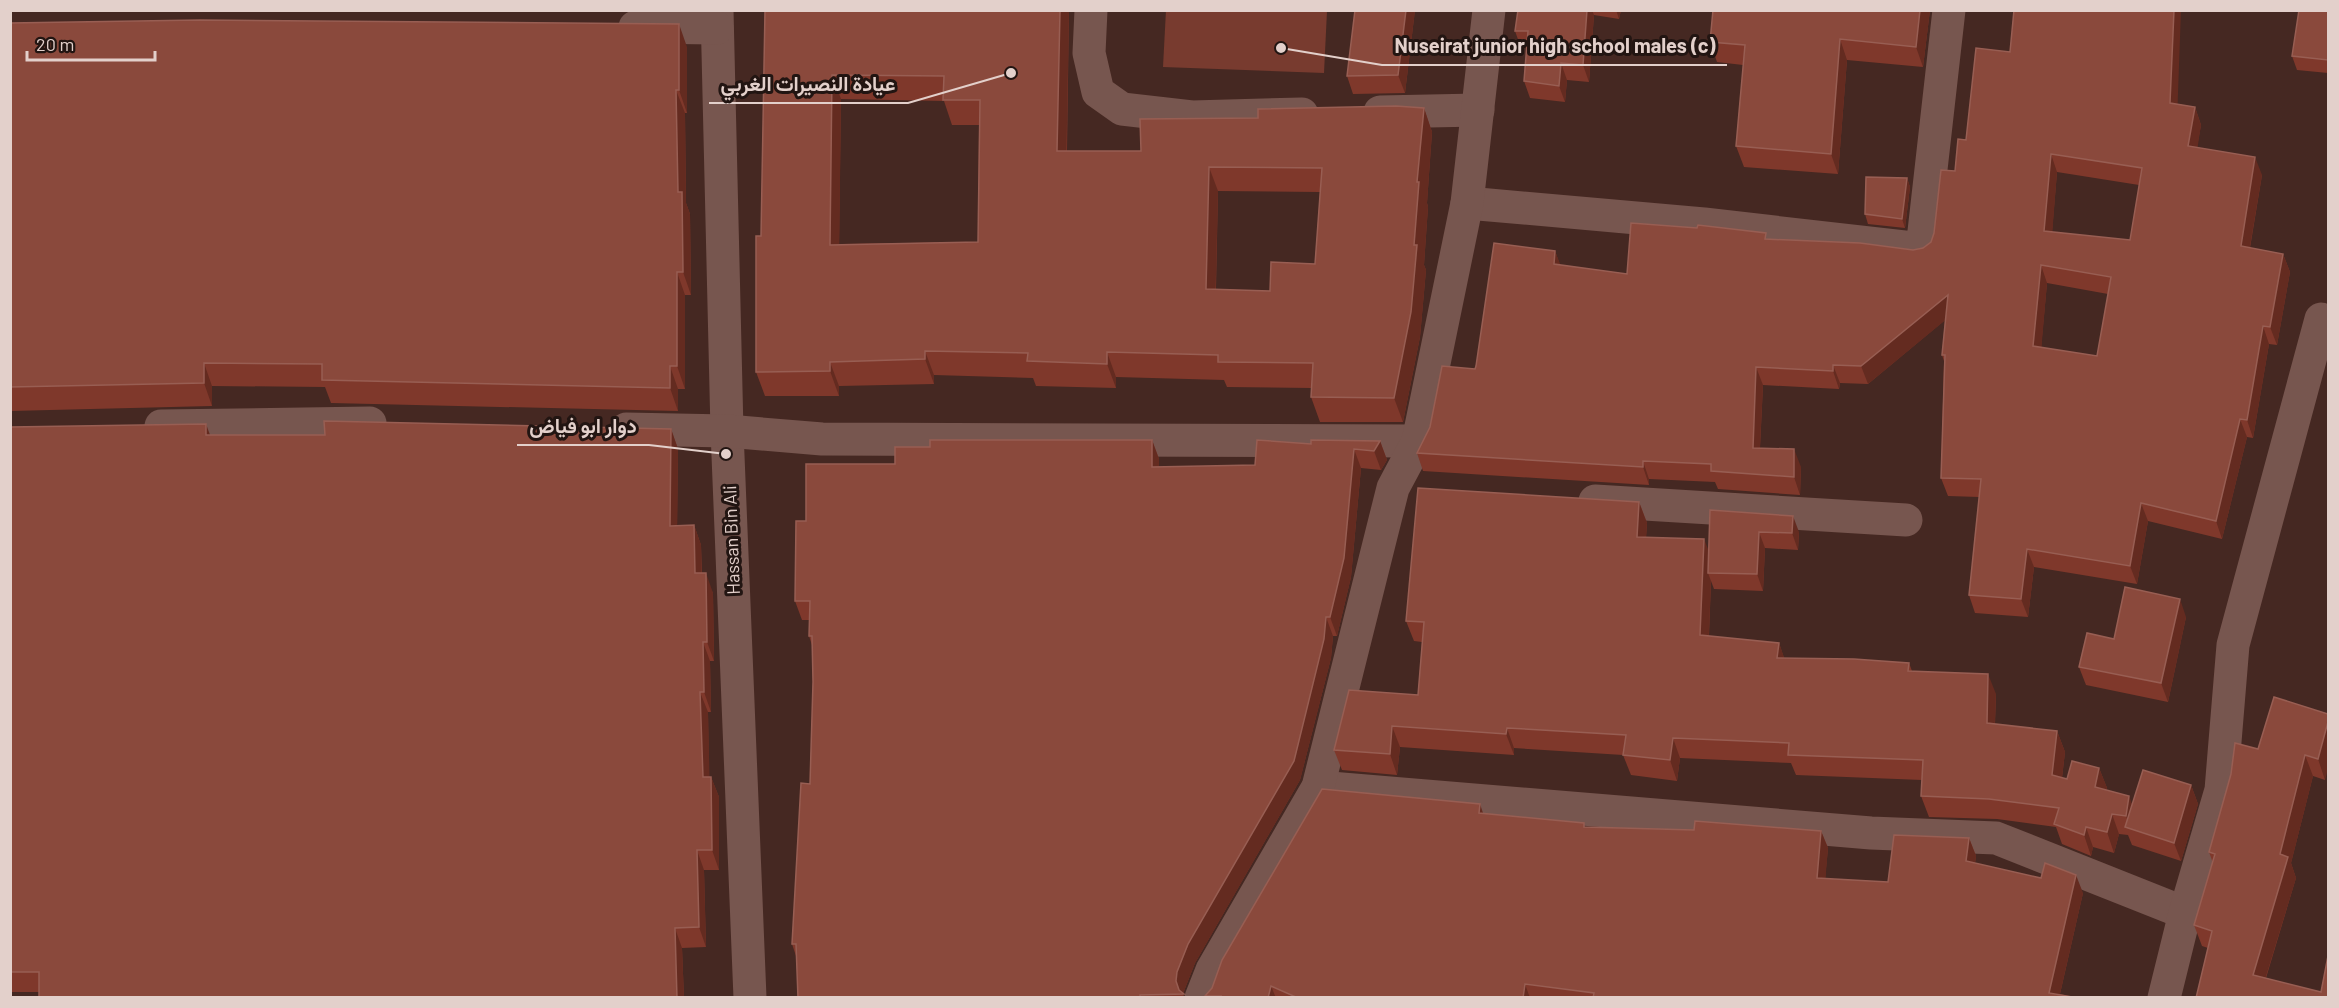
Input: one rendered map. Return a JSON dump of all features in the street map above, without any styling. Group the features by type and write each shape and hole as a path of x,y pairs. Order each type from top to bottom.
{"street":[{"path":"1091,10 1089,53 1098,92 1122,109 1192,117 1478,110"},
{"path":"1201,998 1212,970 1318,787 1393,488 1418,441 1467,203 1489,10"},
{"path":"1467,203 1704,224 1922,249 1950,10"},
{"path":"610,27 717,19"},
{"name":"Hassan Bin Ali","path":"717,19 727,431 750,998"},
{"path":"2164,998 2185,913 2221,790 2233,645 2321,319"},
{"path":"128,427 338,422 397,423"},
{"path":"597,428 727,431 822,439 1418,441"},
{"path":"1393,488 1429,490"},
{"path":"1560,498 1906,520"},
{"path":"1318,787 1871,833 1996,838 2185,913"}],"shaded area":[{"path":"1166,10 1327,11 1324,73 1163,67"}],"building":[{"path":"765,10 1060,10 1057,151 1141,151 1140,119 1258,118 1258,109 1396,106 1424,108 1417,182 1419,182 1414,245 1417,245 1411,312 1394,398 1311,397 1313,363 1218,362 1218,355 1107,352 1107,364 1027,361 1028,353 925,351 925,359 830,362 830,371 756,372 756,236 761,236","holes":["832,75 944,76 943,100 980,100 978,242 830,245","1209,167 1322,168 1315,264 1271,262 1270,291 1206,289"]},
{"path":"1355,10 1406,10 1398,75 1347,76"},
{"path":"1518,10 1587,10 1583,65 1561,63 1559,86 1524,81 1528,31 1515,31"},
{"path":"1713,10 1920,10 1916,47 1840,39 1831,154 1736,146 1745,45 1710,42"},
{"path":"2014,10 2174,10 2170,103 2195,107 2188,146 2255,157 2241,246 2283,254 2270,327 2263,326 2247,420 2240,419 2216,521 2141,503 2130,566 2027,549 2021,599 1969,595 1981,479 1941,478 1945,355 1942,355 1948,295 1861,366 1833,365 1833,371 1756,367 1753,448 1794,449 1794,477 1711,471 1711,464 1643,461 1643,467 1417,453 1430,427 1442,366 1475,369 1494,243 1555,251 1554,264 1627,274 1631,223 1697,228 1698,225 1766,233 1765,239 1860,243 1913,250 1923,248 1931,242 1934,233 1941,170 1955,171 1958,139 1966,140 1976,48 2010,52","holes":["2051,154 2142,168 2130,240 2044,231","2041,265 2111,277 2097,356 2033,346"]},
{"path":"2299,10 2328,10 2328,60 2292,56"},
{"path":"200,20 679,24 679,90 676,90 678,192 682,192 683,272 677,272 677,366 670,366 670,388 322,380 322,364 204,363 204,383 10,387 10,23"},
{"path":"1866,177 1907,178 1902,219 1865,214"},
{"path":"324,421 671,429 670,526 694,525 695,573 706,573 707,642 703,642 704,692 700,692 703,777 711,777 712,850 697,850 699,927 675,928 677,998 39,998 39,972 10,972 10,427 206,424 206,435 325,435"},
{"path":"930,440 1152,440 1152,467 1255,465 1257,440 1311,444 1311,440 1380,441 1374,451 1354,449 1344,558 1330,617 1326,617 1324,639 1294,761 1188,944 1177,972 1176,981 1179,990 1184,994 1140,995 1140,998 798,998 796,944 792,944 801,783 810,784 813,682 812,636 809,636 810,601 795,601 796,521 806,521 806,464 895,464 895,447 930,447"},
{"path":"1418,488 1639,502 1637,537 1704,539 1700,635 1779,643 1777,658 1854,659 1909,663 1908,671 1988,674 1987,723 2057,731 2052,775 2067,779 2072,761 2099,768 2095,787 2129,796 2126,816 2112,814 2107,832 2086,827 2084,835 2054,824 2059,808 1989,799 1921,796 1923,760 1788,755 1789,743 1673,738 1670,760 1623,755 1626,735 1507,728 1506,734 1392,726 1390,754 1334,750 1349,690 1418,695 1424,622 1406,621"},
{"path":"1710,510 1793,516 1792,533 1759,532 1757,574 1708,573"},
{"path":"2125,587 2180,599 2161,683 2079,667 2087,633 2114,639"},
{"path":"2274,697 2328,714 2328,722 2318,759 2305,755 2280,854 2288,857 2253,975 2321,992 2328,956 2328,998 2196,998 2212,931 2194,925 2215,854 2209,852 2231,774 2235,743 2258,749"},
{"path":"2143,770 2191,785 2174,843 2125,827"},
{"path":"1322,789 1480,804 1479,813 1584,823 1584,827 1694,830 1695,821 1821,831 1817,878 1888,882 1894,835 1969,838 1966,861 2041,878 2045,863 2076,875 2049,993 2078,998 1593,998 1594,993 1525,984 1523,998 1298,998 1271,986 1268,998 1205,996 1212,988 1222,960"}],"place":[{"name":"Nuseirat junior high school males (c)","path":"1281,48"},
{"name":"عيادة النصيرات الغربي","path":"1011,73"},
{"name":"دوار ابو فياض","path":"726,454"}]}
